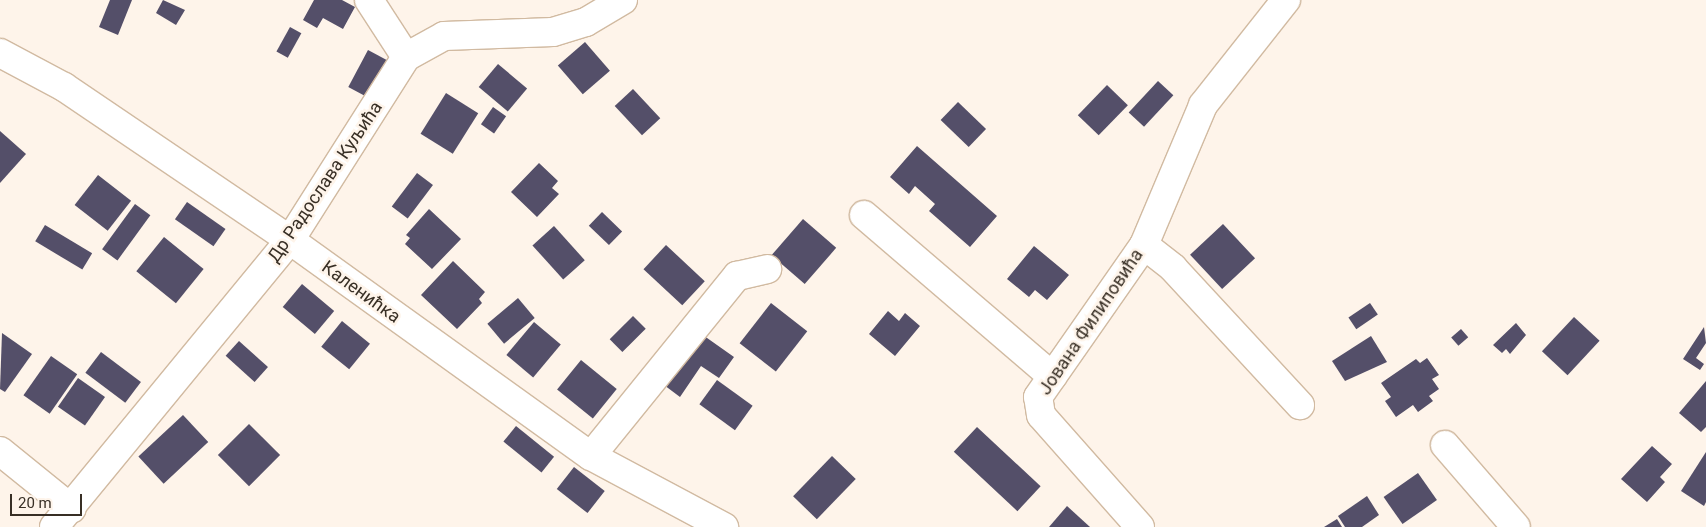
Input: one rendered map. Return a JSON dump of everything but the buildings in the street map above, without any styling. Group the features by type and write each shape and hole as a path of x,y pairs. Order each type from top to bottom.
{"street":[{"path":"369,0 406,57"},
{"name":"Др Радослава Куљића","path":"63,518 290,240 406,57 444,36 553,32 586,22 622,0"},
{"name":"Јована Филиповића","path":"1140,527 1041,415 1038,397 1144,245 1203,105 1286,0"},
{"name":"Каленићка","path":"0,53 64,87 290,240 591,456 724,527"},
{"path":"864,215 1052,376"},
{"path":"1144,245 1173,268 1300,405"},
{"path":"591,456 737,276 767,269"},
{"path":"1445,445 1516,527"},
{"path":"0,451 63,518"}]}
